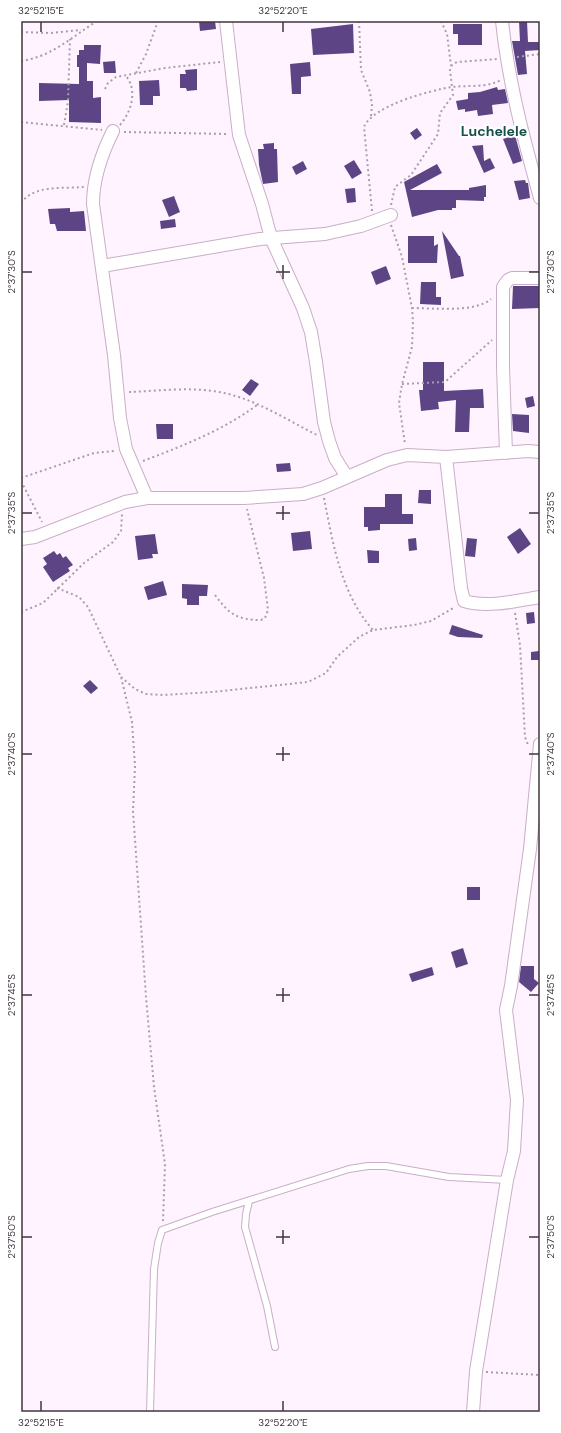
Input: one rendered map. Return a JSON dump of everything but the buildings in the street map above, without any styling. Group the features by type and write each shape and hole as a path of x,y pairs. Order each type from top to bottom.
{"street":[{"path":"226,21 229,62 239,135 262,204 271,238 303,308 311,332 322,397 324,422 335,458 347,477"},
{"path":"502,21 509,72 540,198"},
{"path":"113,131 104,148 93,186 96,227 118,392 120,418 126,449 147,498"},
{"path":"102,266 271,238 290,238 325,234 373,222 391,215"},
{"path":"506,453 503,287 508,280 512,278 540,278"},
{"path":"21,539 35,537 125,502 147,498 244,498 303,494 322,488 381,462 407,455 446,456 540,452"},
{"path":"446,456 461,588 464,601 473,604 513,602 540,596"},
{"path":"473,1412 476,1371 506,1180 514,1151 517,1100 506,1010 511,986 530,849 540,744"}],"lane":[{"path":"150,1412 154,1269 158,1243 162,1230 349,1169 368,1166 386,1166 449,1177 506,1180"},
{"path":"249,1201 246,1214 246,1227 267,1306 275,1347"}],"path":[{"path":"21,61 47,54 97,21"},
{"path":"136,73 146,54 158,21"},
{"path":"360,21 360,70 370,92 372,105 371,116"},
{"path":"407,455 399,403 414,335 412,308 402,257 394,236 391,202 395,187 411,175 438,134 440,113 453,95 448,34 441,21"},
{"path":"21,32 51,33 82,30"},
{"path":"64,125 68,101 70,39"},
{"path":"451,67 457,62 540,54"},
{"path":"104,89 111,79 125,75 190,65 229,62"},
{"path":"373,222 364,127 367,120 371,116 414,96 452,87 497,82 509,72"},
{"path":"113,131 122,123 131,107 132,97 130,81 125,75"},
{"path":"21,122 64,125 113,131 239,135"},
{"path":"21,203 32,193 43,189 93,186"},
{"path":"412,308 453,308 480,305 488,302 503,287"},
{"path":"402,384 445,382 503,330"},
{"path":"118,392 182,390 212,391 238,397 329,441"},
{"path":"132,465 197,440 243,416 257,405"},
{"path":"46,533 33,502 21,480 94,453 126,449"},
{"path":"322,488 334,545 348,594 362,618 373,630"},
{"path":"215,595 226,610 234,616 244,619 261,620 267,615 268,610 264,578 244,498"},
{"path":"21,612 43,603 84,563 113,542 121,531 125,502"},
{"path":"57,588 79,597 88,607 121,677 132,722 135,766 132,795 135,844 154,1087 165,1164 165,1204 162,1230"},
{"path":"121,677 135,689 146,694 163,695 212,692 308,682 326,673 338,657 352,643 373,630 414,625 431,621 464,601"},
{"path":"513,602 520,645 526,740 538,757"},
{"path":"476,1371 540,1375"}],"district":[{"name":"Luchelele","path":"494,131"}]}
